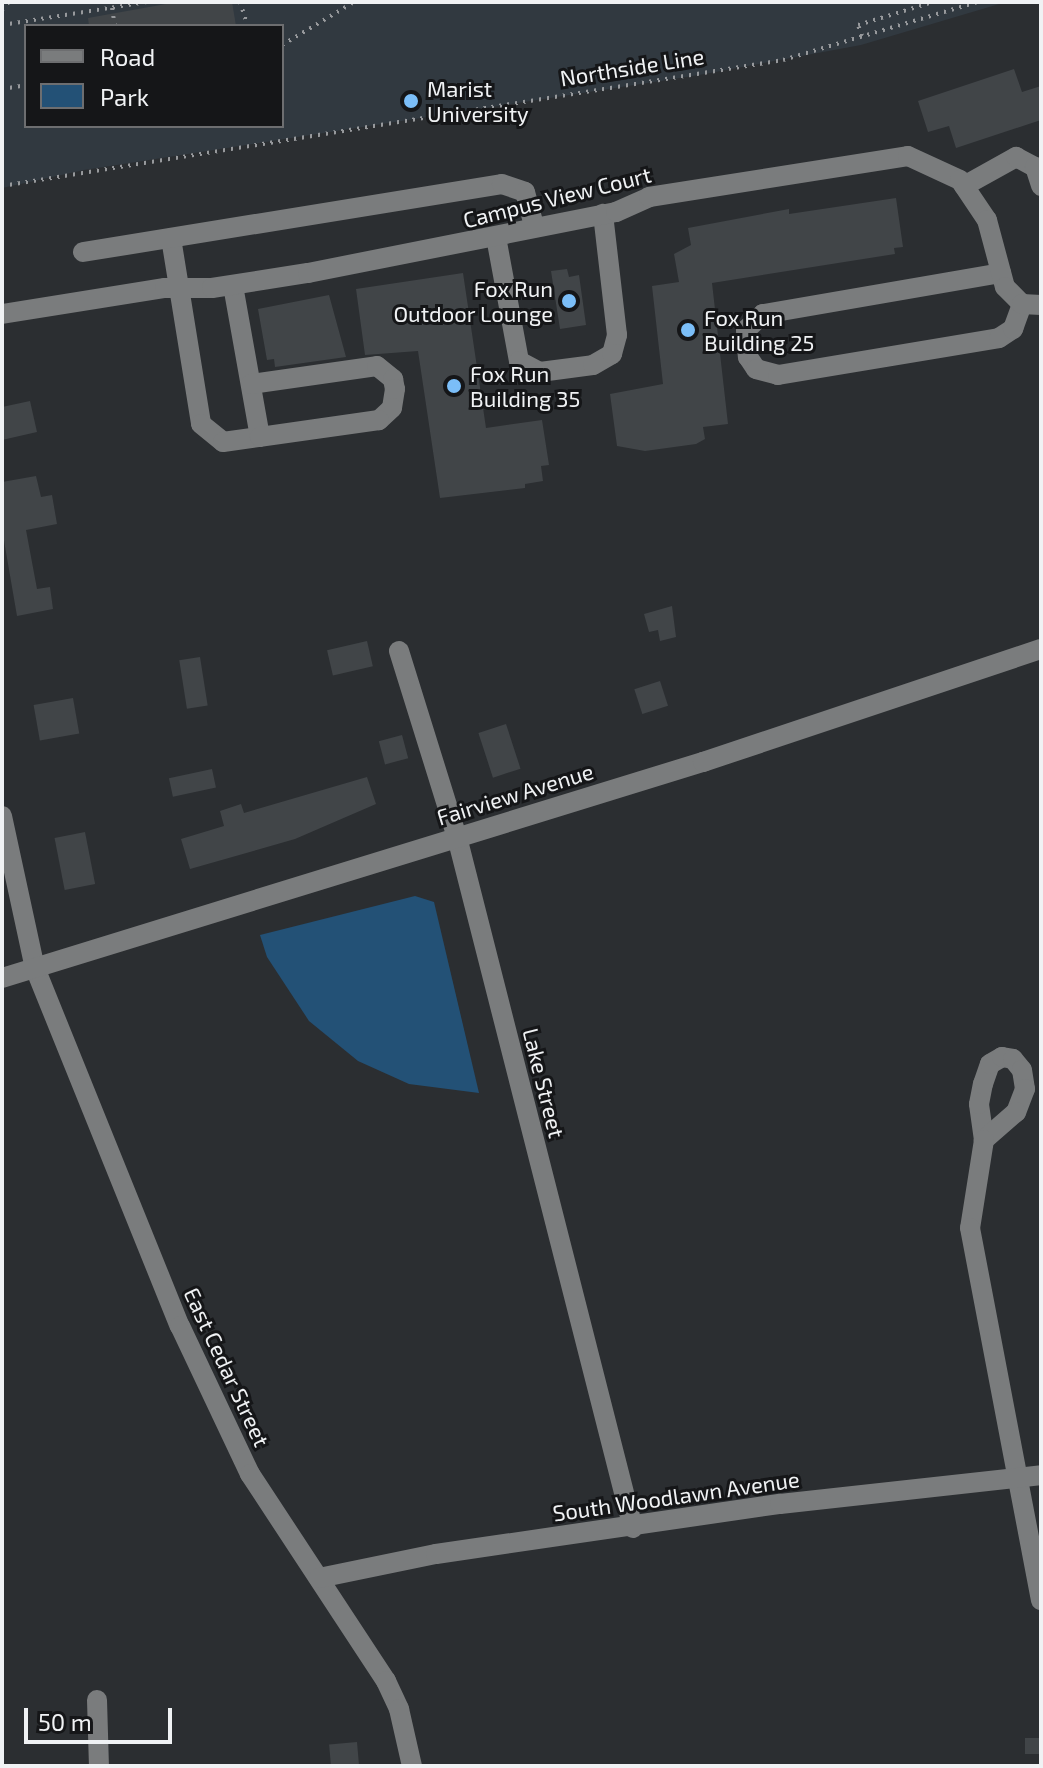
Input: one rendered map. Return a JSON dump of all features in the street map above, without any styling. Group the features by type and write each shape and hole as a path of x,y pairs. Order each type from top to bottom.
{"street":[{"name":"Campus View Court","path":"2,314 179,289 233,285 496,237 534,225 603,214 649,197 908,156 940,168 964,186 987,220 1005,287 1032,305"},
{"path":"964,186 1016,157 1035,167 1041,186"},
{"path":"83,252 502,184 525,192 534,225"},
{"path":"496,237 519,361 540,372 593,365 612,354 617,335 603,214"},
{"path":"171,238 206,433 223,442 379,420 392,408 395,389 393,379 377,366 251,384"},
{"path":"1001,273 763,314 746,330 748,357 756,369 778,375 999,338 1013,329 1032,305"},
{"path":"233,285 260,437"},
{"name":"Fairview Avenue","path":"2,978 457,837 1041,649"},
{"name":"Lake Street","path":"399,651 457,837 633,1528"},
{"name":"East Cedar Street","path":"2,816 35,968 194,1355 250,1474 386,1681 399,1709 412,1766"},
{"path":"984,1140 970,1228 1041,1600"},
{"name":"South Woodlawn Avenue","path":"319,1578 436,1554 633,1528 780,1504 1041,1475"},
{"path":"97,1700 99,1766"}],"path":[{"path":"2,10 9,2"},
{"path":"2,25 148,2"},
{"path":"240,2 247,24"},
{"path":"330,2 333,12"},
{"path":"284,45 293,43 333,12 354,2"},
{"path":"862,36 858,25 933,2"},
{"name":"Northside Line","path":"2,186 783,60 977,2"},
{"path":"112,8 115,24"},
{"path":"2,80 3,89 24,85"}],"shaded area":[{"name":"Marist University","path":"2,2 1006,2 861,45 699,75 84,170 2,188"}],"green space":[{"path":"415,896 434,902 479,1093 409,1084 358,1061 309,1021 267,957 260,935"}],"building":[{"path":"177,2 232,2 236,24 89,24 88,18"},
{"path":"1014,69 1022,92 1041,86 1041,120 956,148 949,126 928,132 918,101"},
{"name":"Fox Run Building 25","path":"896,198 903,247 894,248 895,254 712,283 728,424 703,427 705,439 696,444 645,451 617,446 610,394 663,384 652,286 679,282 674,254 691,245 688,228 789,209 789,214"},
{"name":"Fox Run Outdoor Lounge","path":"567,269 569,277 579,275 586,325 560,329 551,271"},
{"name":"Fox Run Building 35","path":"463,273 486,428 542,420 549,465 541,466 543,481 525,484 525,488 440,498 418,351 365,355 356,289"},
{"path":"329,295 346,357 275,367 274,359 267,360 258,309"},
{"path":"30,401 37,432 2,440 2,407"},
{"path":"36,476 41,497 52,495 57,524 26,530 37,589 50,587 53,609 17,616 2,529 2,482"},
{"path":"672,606 676,637 660,641 658,630 649,632 644,614"},
{"path":"367,641 373,666 333,676 327,650"},
{"path":"200,657 208,705 187,709 179,660"},
{"path":"660,681 668,706 642,714 634,689"},
{"path":"73,698 79,733 40,740 34,705"},
{"path":"506,724 521,769 493,778 478,733"},
{"path":"402,735 408,758 385,764 379,741"},
{"path":"212,769 216,788 173,797 169,778"},
{"path":"367,777 376,804 295,839 190,869 181,839 224,826 220,811 241,804 244,813"},
{"path":"85,832 95,884 65,890 55,838"},
{"path":"1025,1738 1041,1738 1041,1754 1025,1754"},
{"path":"357,1742 359,1766 331,1766 329,1744"}],"place":[{"name":"Marist University","path":"411,101"},
{"name":"Fox Run Outdoor Lounge","path":"569,301"},
{"name":"Fox Run Building 25","path":"688,330"},
{"name":"Fox Run Building 35","path":"454,386"}]}
